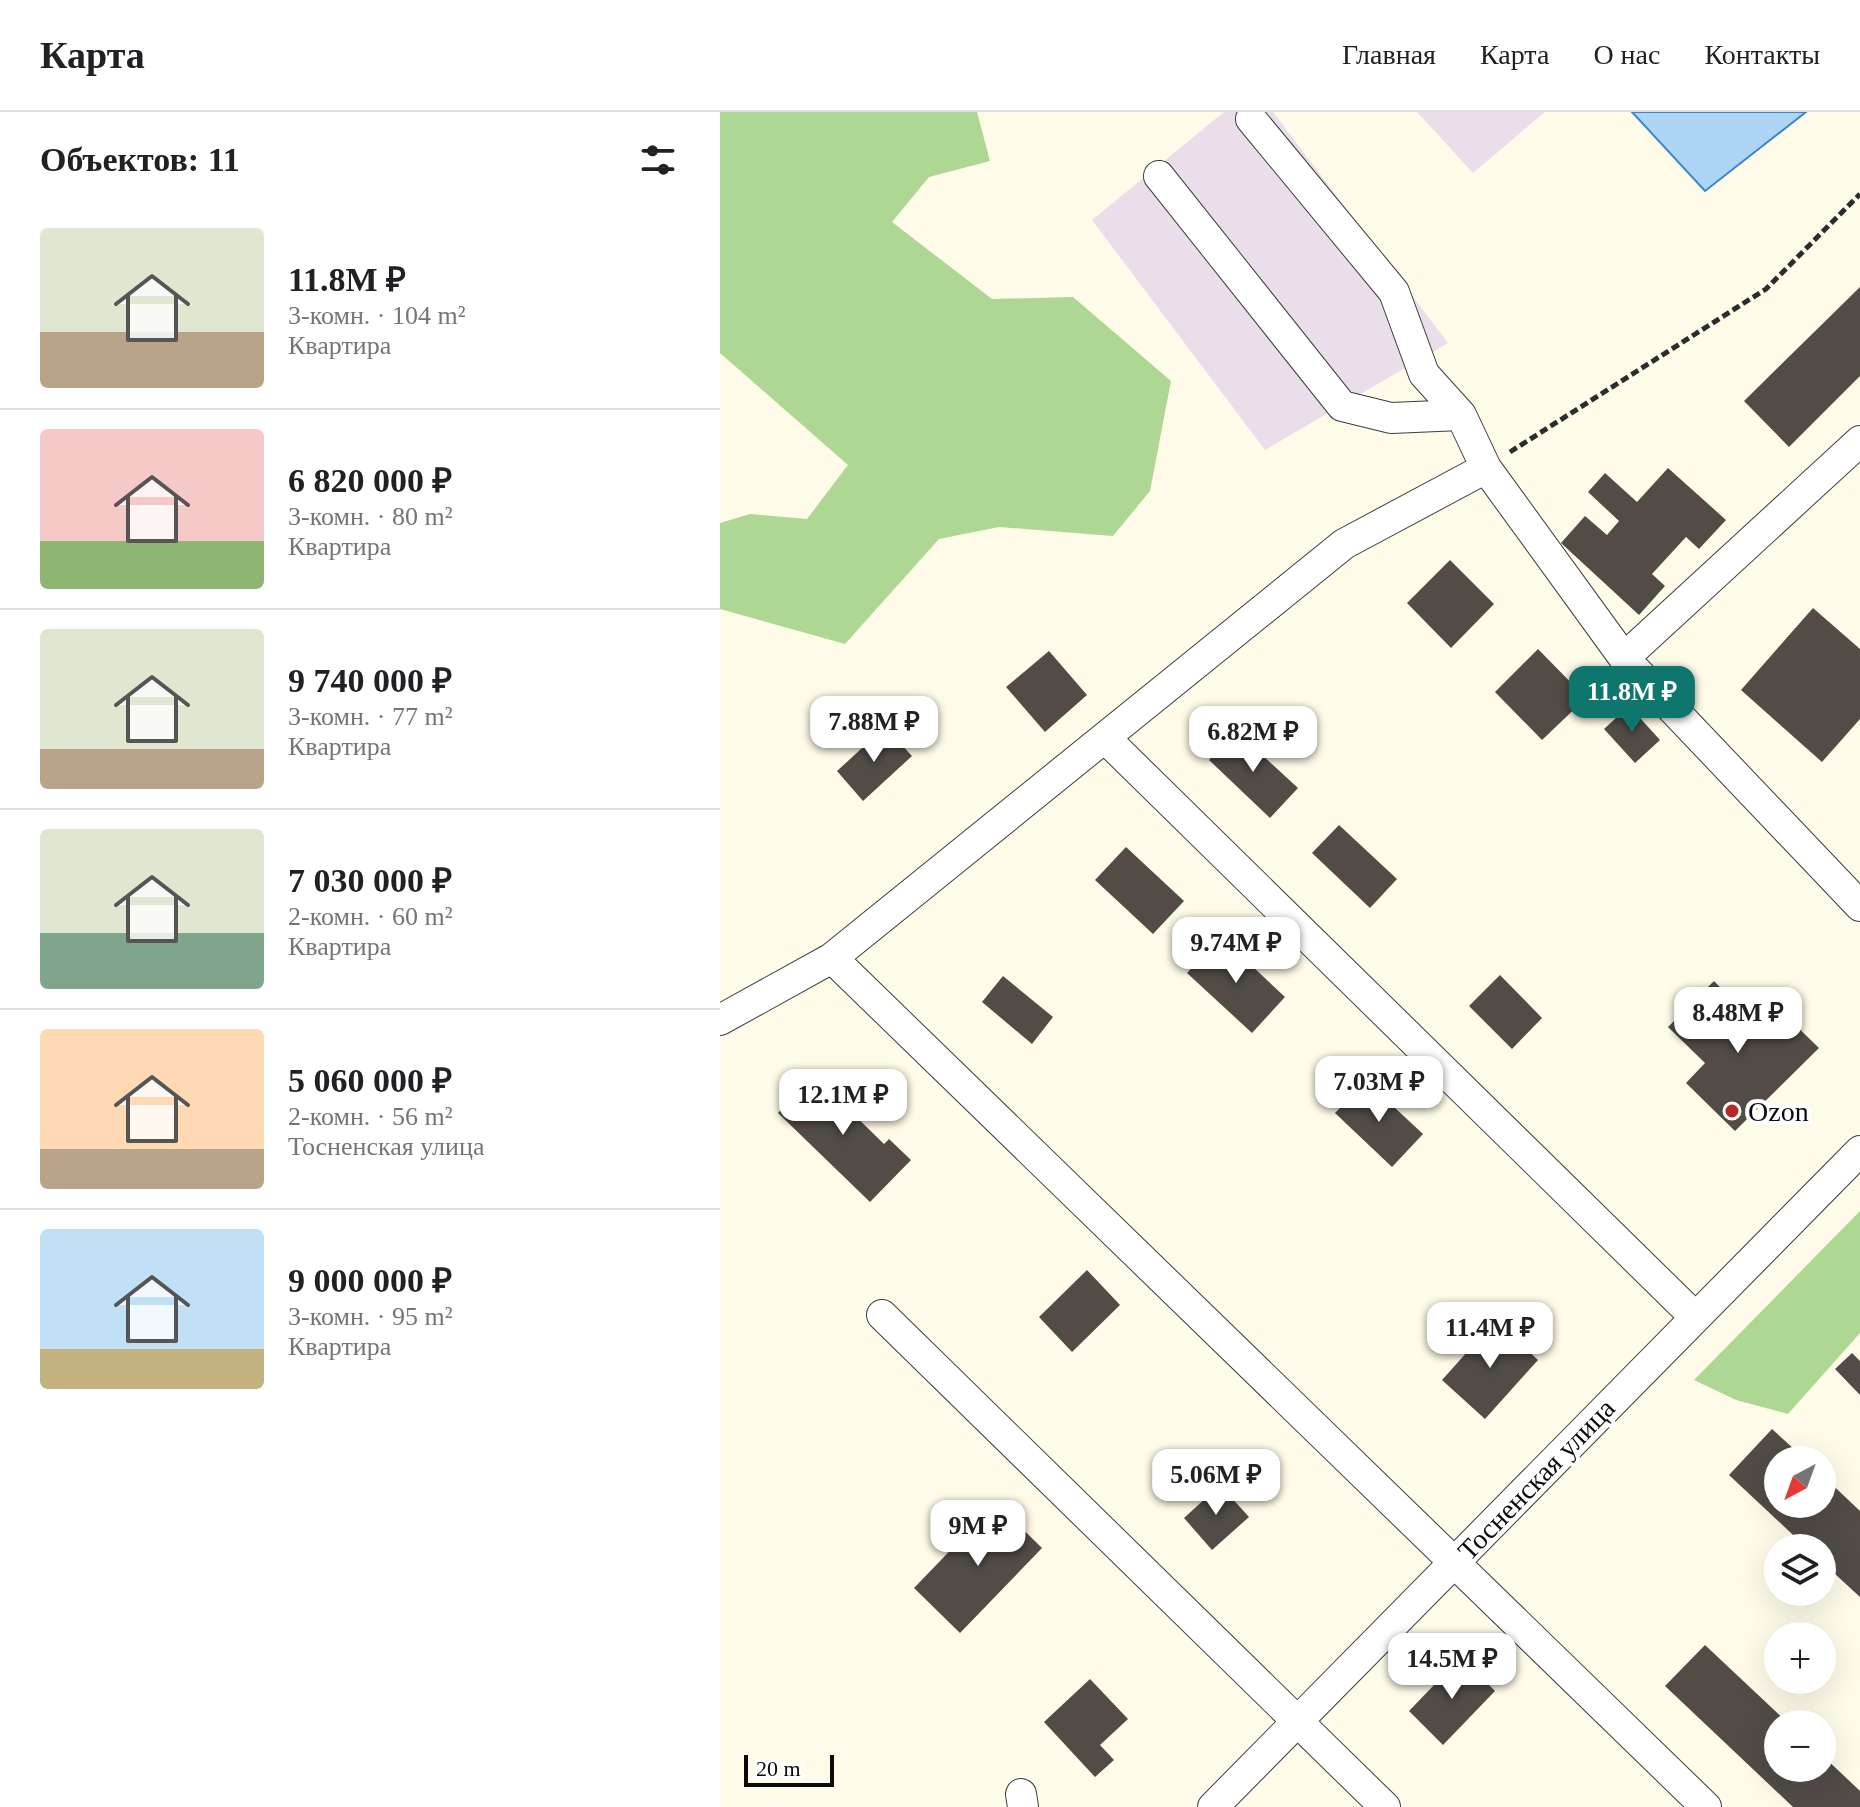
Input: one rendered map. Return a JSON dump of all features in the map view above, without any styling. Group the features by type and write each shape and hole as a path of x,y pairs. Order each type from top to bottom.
{"street":[{"path":"1251,119 1394,292 1424,374 1461,415 1486,468 1624,658 1860,906"},
{"path":"1159,176 1342,406 1391,418 1461,415"},
{"path":"1624,658 1860,441"},
{"path":"720,1020 832,958 1344,544 1486,468"},
{"path":"1105,738 1695,1317"},
{"path":"832,958 1706,1807"},
{"name":"Тосненская улица","path":"1213,1807 1860,1151"},
{"path":"882,1315 1385,1807"}],"path":[{"path":"1486,468 1766,289 1860,194"}],"shaded area":[{"path":"1224,112 1273,112 1448,343 1265,450 1092,220"},
{"path":"1417,112 1545,112 1473,173"}],"green space":[{"path":"720,112 977,112 990,161 929,177 892,222 992,299 1073,297 1171,381 1150,491 1113,536 999,527 939,539 845,644 720,609 720,523 750,514 807,519 848,465 720,353"},
{"path":"1860,1211 1860,1333 1788,1414 1736,1400 1694,1380"}],"water":[{"path":"1632,112 1806,112 1705,191"}],"building":[{"path":"1860,287 1860,376 1789,447 1744,401"},
{"path":"1668,468 1726,520 1699,549 1686,537 1652,574 1665,586 1639,615 1561,543 1585,516 1607,535 1619,521 1588,492 1605,473 1637,502"},
{"path":"1450,560 1494,604 1451,648 1407,603"},
{"path":"1813,608 1860,649 1860,719 1822,762 1741,690"},
{"path":"1538,649 1586,698 1542,740 1495,692"},
{"path":"1049,651 1087,695 1045,732 1006,687"},
{"path":"1629,706 1660,740 1635,763 1604,729"},
{"path":"885,727 912,756 863,801 837,771"},
{"path":"1236,731 1298,788 1270,818 1209,760"},
{"path":"1339,825 1397,879 1370,908 1312,853"},
{"path":"1126,847 1184,901 1153,934 1095,880"},
{"path":"1221,937 1285,997 1252,1033 1187,973"},
{"path":"1500,975 1542,1018 1512,1049 1469,1006"},
{"path":"1003,976 1053,1017 1032,1044 982,1002"},
{"path":"1714,981 1767,1035 1786,1016 1819,1048 1735,1131 1686,1083 1705,1063 1668,1027"},
{"path":"819,1070 843,1094 838,1099 884,1144 889,1139 911,1160 870,1202 778,1113"},
{"path":"1366,1081 1423,1134 1392,1167 1335,1113"},
{"path":"1087,1270 1120,1305 1072,1352 1039,1317"},
{"path":"1495,1321 1538,1360 1485,1419 1442,1380"},
{"path":"1852,1353 1860,1361 1860,1395 1835,1369"},
{"path":"1772,1429 1791,1446 1764,1446 1764,1508 1729,1475"},
{"path":"1220,1485 1249,1517 1212,1550 1184,1518"},
{"path":"1836,1488 1860,1511 1860,1597 1836,1575 1836,1534 1792,1534 1775,1518 1836,1518"},
{"path":"996,1503 1042,1548 960,1633 914,1588"},
{"path":"1705,1645 1774,1710 1764,1710 1764,1780 1665,1686"},
{"path":"1461,1657 1495,1691 1443,1745 1409,1711"},
{"path":"1090,1679 1128,1719 1100,1745 1114,1760 1095,1777 1044,1722"},
{"path":"1836,1768 1860,1791 1860,1807 1793,1807 1767,1782 1836,1782"}],"place":[{"name":"Ozon","path":"1732,1111"}]}
